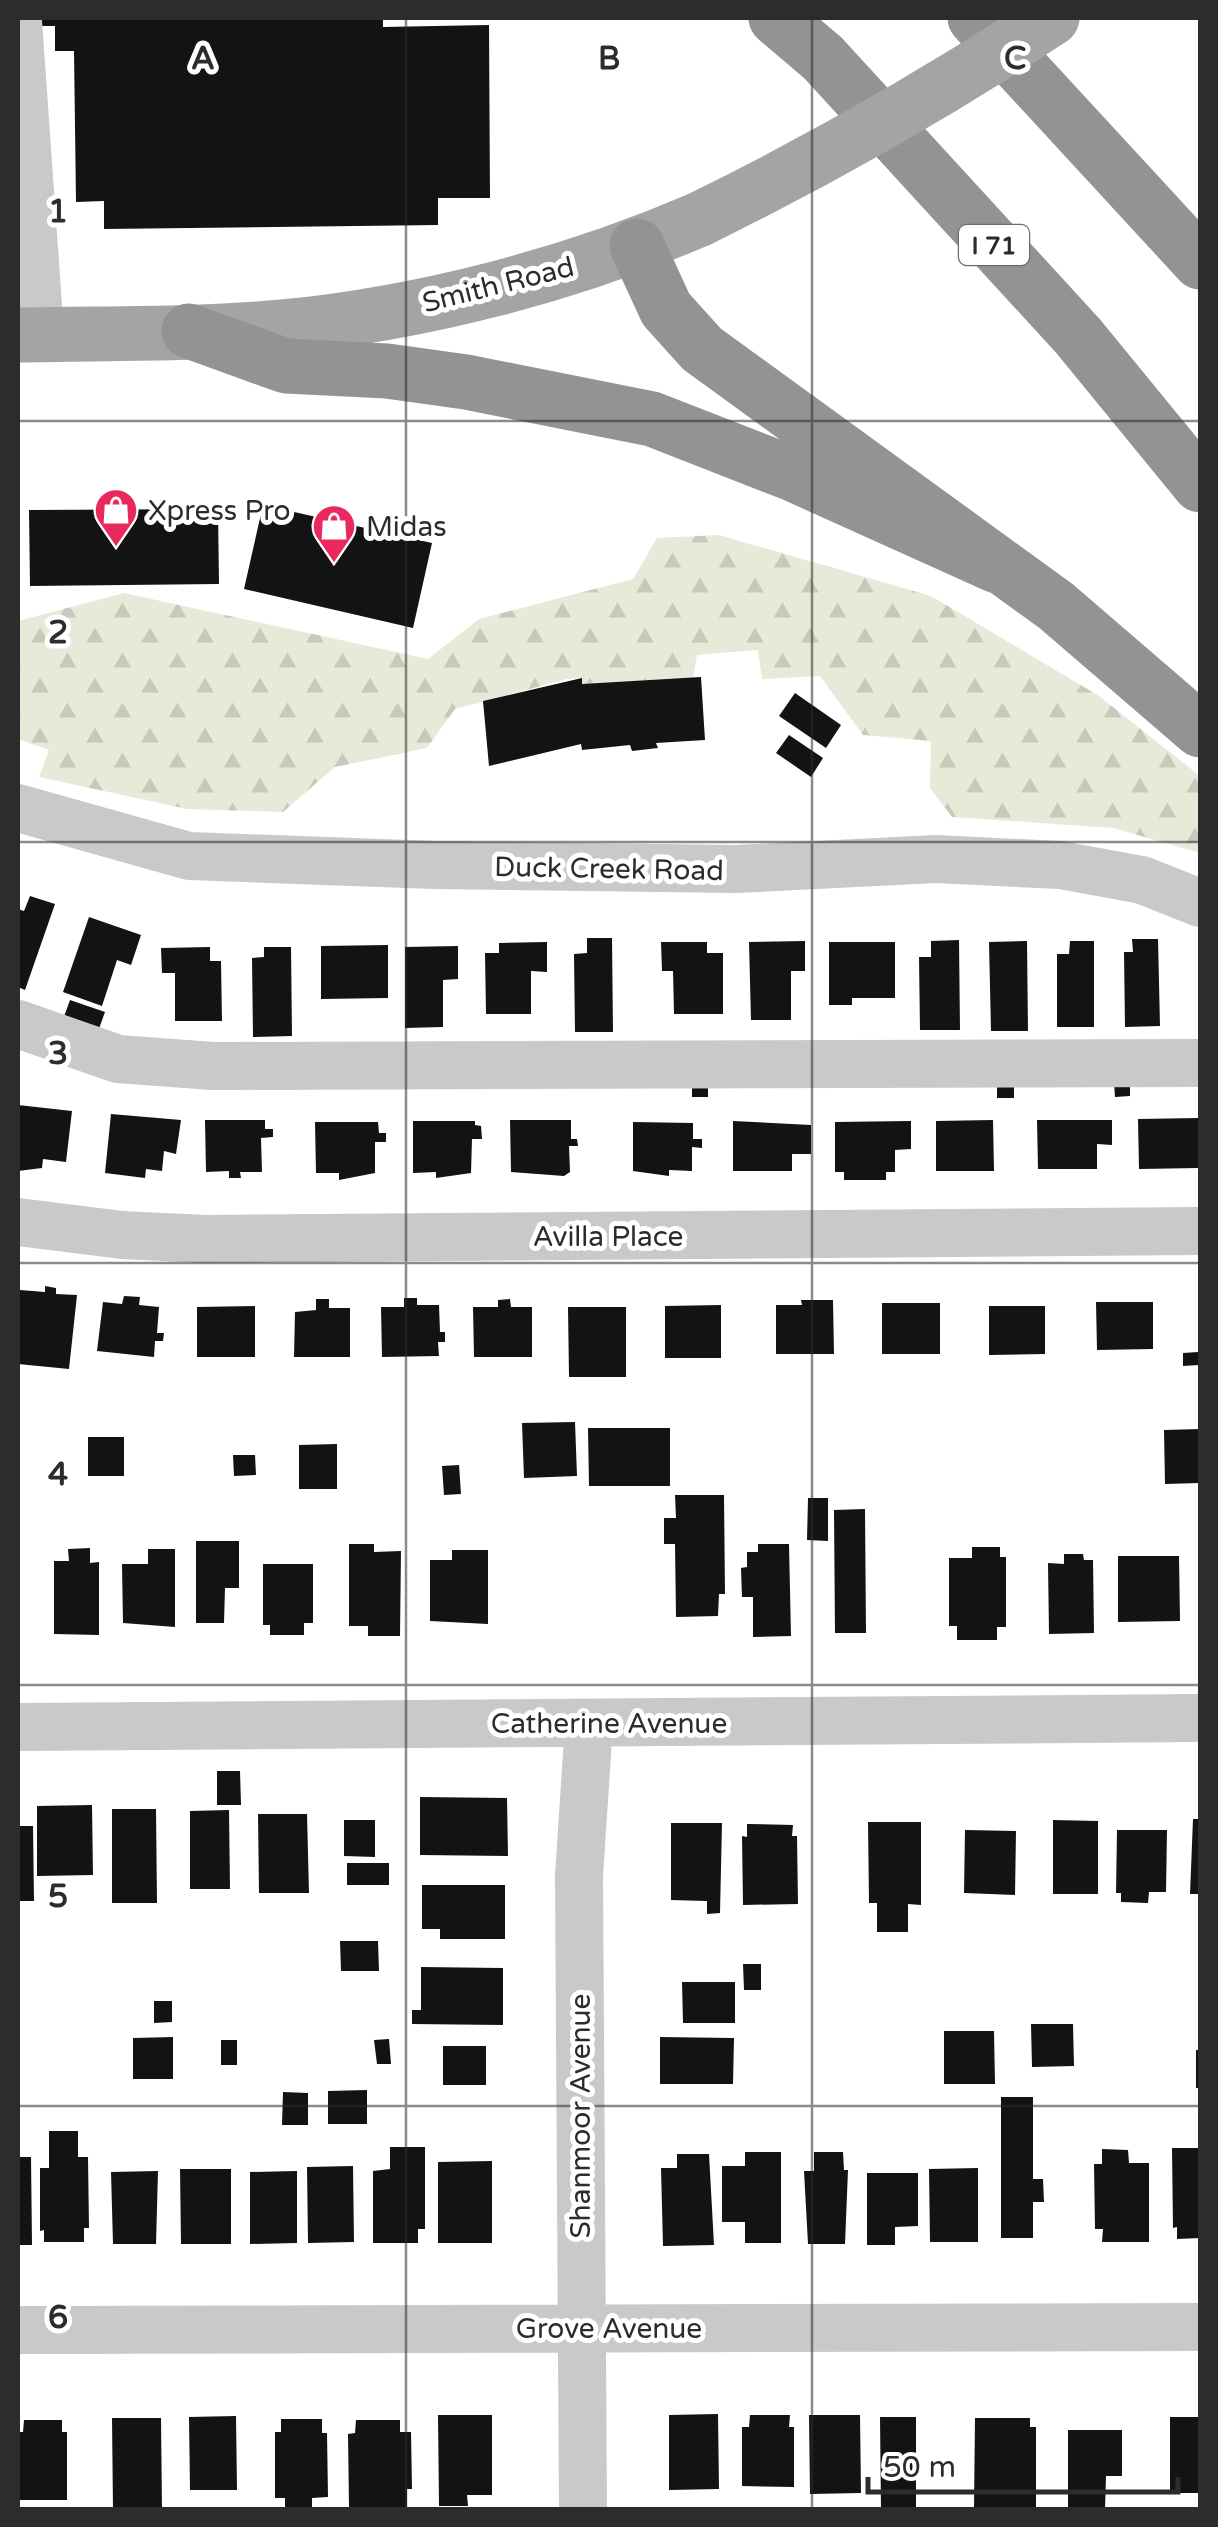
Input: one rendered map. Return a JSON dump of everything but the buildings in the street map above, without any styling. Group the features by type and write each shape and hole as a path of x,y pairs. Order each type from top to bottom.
{"highway":[{"name":"I 71","path":"776,18 823,58 1051,307 1200,484"},
{"path":"975,18 1200,262"},
{"path":"636,246 666,310 702,349 1056,606 1200,730"},
{"path":"189,331 286,366 388,371 466,382 652,419 793,474 997,566"}],"main road":[{"name":"Smith Road","path":"29,335 280,327 374,316 636,246 826,157 940,92 1052,18"}],"street":[{"path":"18,21 29,335"},
{"name":"Duck Creek Road","path":"18,808 189,856 436,866 736,869 936,859 1060,865 1142,880 1200,903"},
{"path":"18,1024 118,1059 213,1066 1200,1062"},
{"name":"Avilla Place","path":"18,1222 184,1239 1200,1231"},
{"name":"Catherine Avenue","path":"18,1727 1200,1718"},
{"name":"Shanmoor Avenue","path":"583,2510 579,1876 590,1723"},
{"name":"Grove Avenue","path":"18,2330 1200,2327"}],"green space":[{"path":"719,535 931,596 1099,696 1200,776 1200,853 1113,828 952,817 930,788 931,741 863,735 820,676 762,679 758,650 697,655 693,678 582,684 581,678 567,679 455,709 427,748 335,767 283,812 187,809 39,777 49,750 18,739 18,621 124,593 428,659 479,619 633,579 657,538"}],"place":[{"name":"Xpress Pro","path":"116,548"},
{"name":"Midas","path":"334,564"}]}
